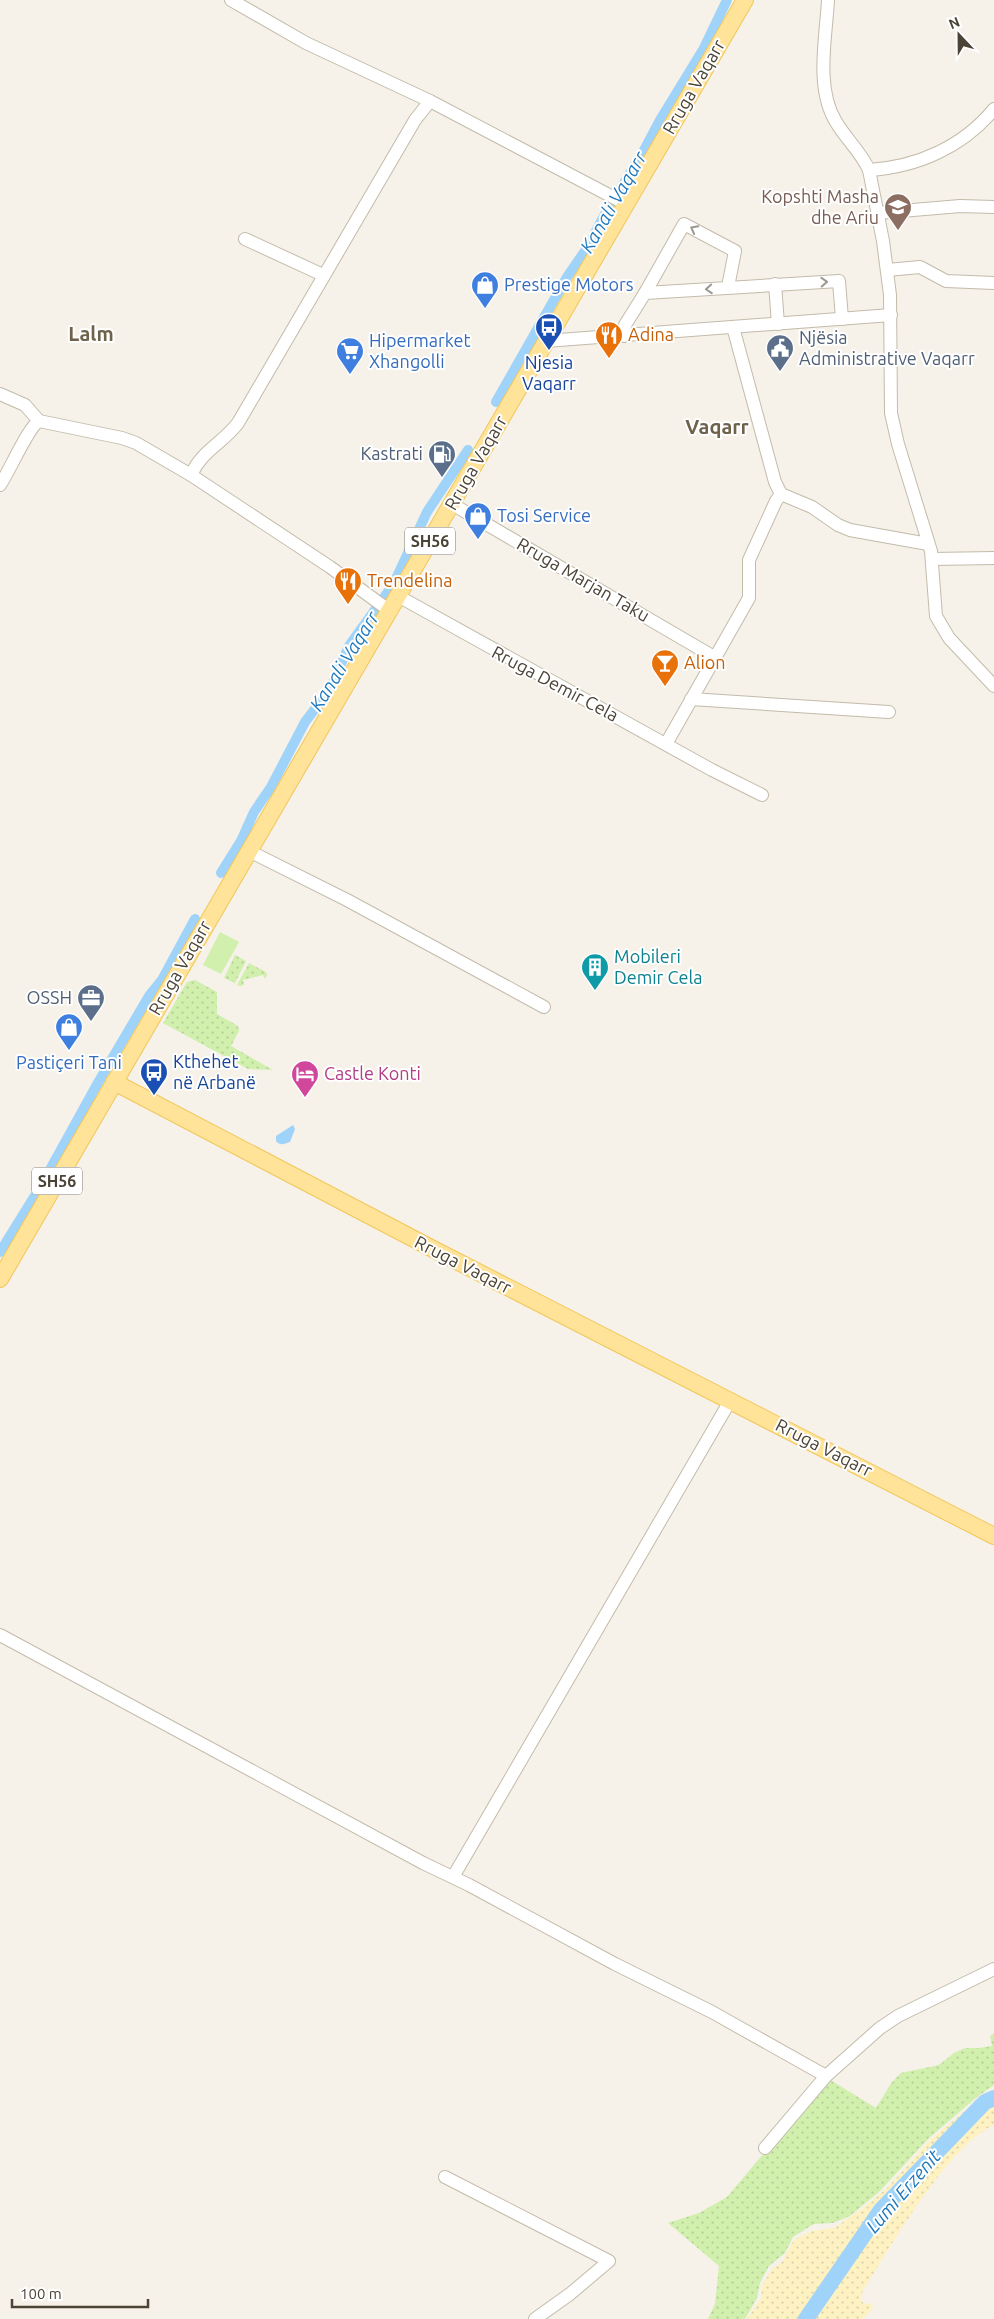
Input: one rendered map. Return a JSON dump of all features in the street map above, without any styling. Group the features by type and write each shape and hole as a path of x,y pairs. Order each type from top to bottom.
{"main road":[{"name":"Rruga Vaqarr","path":"745,0 618,200 546,341 452,504 387,603 249,851 114,1082 435,1250 994,1536"},
{"name":"SH56","path":"0,1279 114,1082"}],"street":[{"path":"230,0 306,43 430,102 618,200"},
{"path":"828,0 823,83 826,98 836,123 864,159 869,170 888,270 891,315 891,413 932,559 934,603 941,627 994,686"},
{"path":"191,475 204,454 224,440 238,423 415,120 430,102"},
{"path":"869,170 907,165 947,149 994,109"},
{"path":"878,213 960,206 994,207"},
{"path":"624,336 625,325 684,224 735,251 728,288"},
{"path":"245,239 323,275"},
{"path":"888,270 920,267 946,281 994,282"},
{"path":"645,293 839,281 842,319"},
{"path":"775,284 778,324"},
{"path":"546,341 891,315"},
{"path":"733,328 775,482 781,494 812,507 838,525 850,530 928,544"},
{"path":"0,394 25,405 39,421 32,427 10,471 0,485"},
{"name":"Rruga Demir Cela","path":"39,421 122,438 136,443 191,475 387,603 450,627 712,770 762,795"},
{"path":"666,744 749,598 749,560 781,494"},
{"name":"Rruga Marjan Taku","path":"452,504 714,657"},
{"path":"932,559 994,558"},
{"path":"691,699 770,702 889,712"},
{"path":"249,851 347,900 544,1007"},
{"path":"453,1877 730,1401"},
{"path":"0,1635 423,1863 453,1877 615,1964 712,2012 826,2076"},
{"path":"765,2148 826,2076 880,2028 898,2016 994,1970"},
{"path":"445,2177 609,2261 570,2294 535,2319"}],"green space":[{"path":"220,932 239,942 221,974 203,965"},
{"path":"235,955 246,961 235,983 224,978"},
{"path":"249,963 266,972 265,979 263,975 243,980 244,985 237,985"},
{"path":"195,980 217,992 217,1014 238,1026 239,1031 231,1046 273,1070 248,1069 163,1023 187,982"},
{"path":"994,2033 994,2085 929,2138 879,2192 850,2216 833,2223 814,2224 793,2237 785,2253 769,2266 760,2283 757,2298 745,2319 708,2319 715,2304 719,2266 668,2223 699,2213 727,2197 827,2078 876,2108 892,2082 901,2073 939,2065 954,2053 965,2048 992,2046 990,2036"}],"sand":[{"path":"994,2089 994,2125 976,2136 958,2153 939,2175 903,2226 862,2293 861,2300 864,2304 870,2303 873,2308 863,2319 747,2319 761,2298 762,2285 772,2269 782,2262 794,2240 811,2231 834,2228 862,2209 887,2188 930,2140 979,2099"}],"water":[{"path":"293,1125 295,1129 290,1142 279,1144 276,1141 276,1136"}],"waterway":[{"name":"Kanali Vaqarr","path":"496,402 567,277 587,248 605,214 704,48 727,0"},
{"name":"Kanali Vaqarr","path":"221,873 241,841 254,812 271,787 305,722 330,689 349,646 393,585 427,512 468,450"},
{"path":"0,1252 41,1186 149,996 162,980 195,919"},
{"name":"Lumi Erzenit","path":"806,2319 881,2210 985,2102 994,2098"}],"place":[{"name":"Kopshti Masha dhe Ariu","path":"898,231"},
{"name":"Prestige Motors","path":"485,309"},
{"name":"Njesia Vaqarr","path":"549,351"},
{"name":"Adina","path":"609,359"},
{"name":"Njësia Administrative Vaqarr","path":"780,372"},
{"name":"Hipermarket Xhangolli","path":"350,375"},
{"name":"Kastrati","path":"442,478"},
{"name":"Tosi Service","path":"478,540"},
{"name":"Trendelina","path":"348,605"},
{"name":"Alion","path":"665,687"},
{"name":"Mobileri Demir Cela","path":"595,991"},
{"name":"OSSH","path":"91,1022"},
{"name":"Pastiçeri Tani","path":"69,1051"},
{"name":"Kthehet në Arbanë","path":"154,1096"},
{"name":"Castle Konti","path":"305,1098"}],"district":[{"name":"Lalm","path":"91,334"},
{"name":"Vaqarr","path":"717,427"}]}
